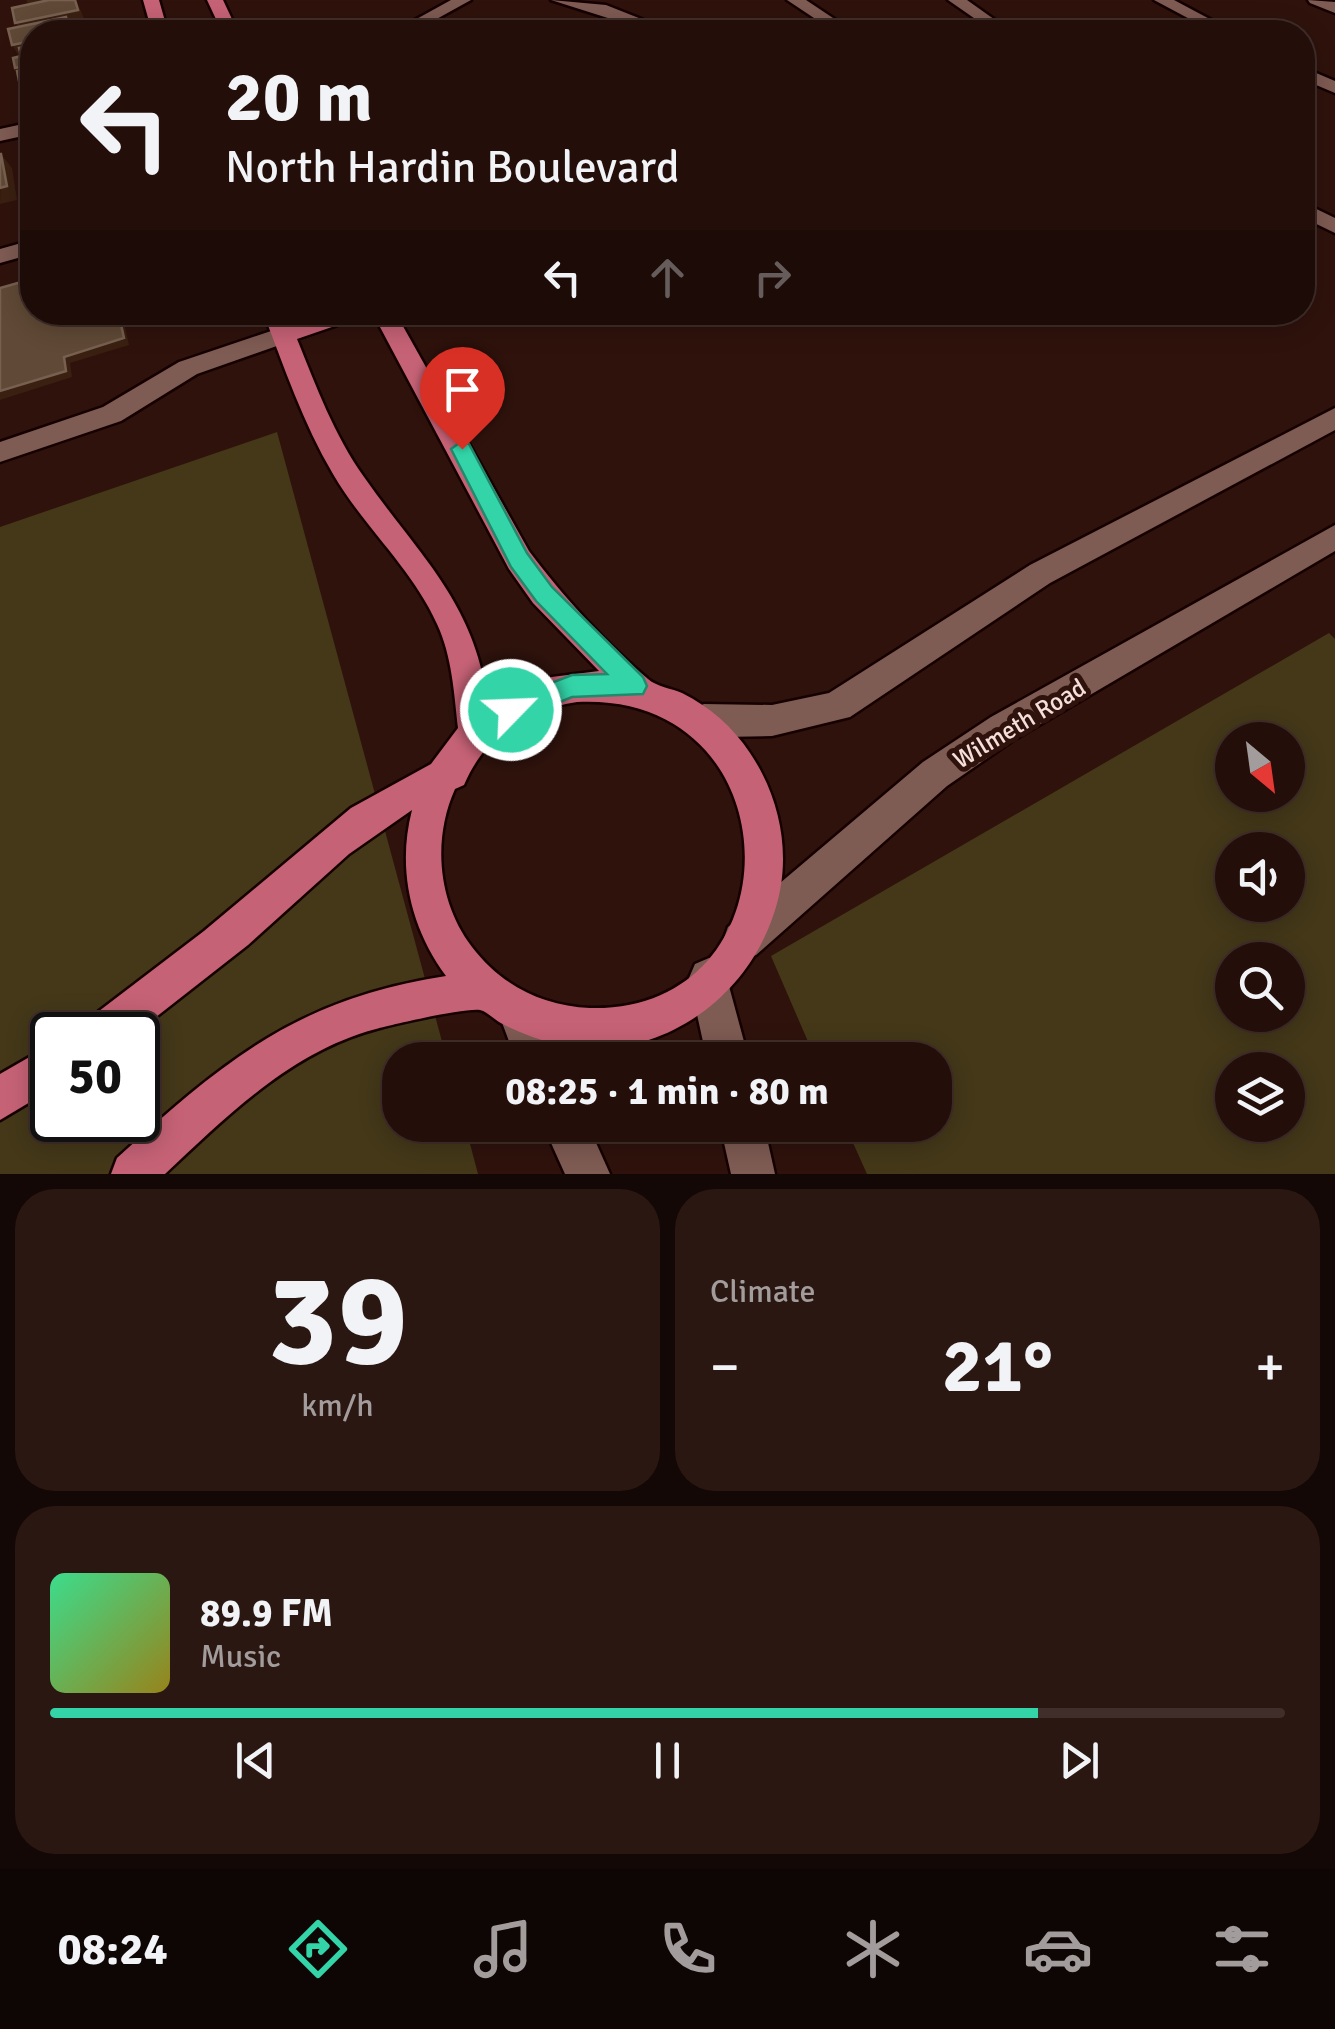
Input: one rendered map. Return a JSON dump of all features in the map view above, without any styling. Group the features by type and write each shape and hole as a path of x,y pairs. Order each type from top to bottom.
{"main road":[{"path":"279,325 343,468 434,588 453,624 468,673 476,741"},
{"path":"390,325 519,560 544,594 634,686"},
{"path":"572,686 634,686 664,695 704,720 737,756 761,819 763,855 758,892 721,963 662,1013 625,1027 585,1032 546,1028 478,991 445,946 427,893 425,856 432,820 452,774 476,741 511,710 572,686"},
{"path":"128,1012 361,823 430,781 452,774"},
{"path":"133,1174 223,1091 304,1037 370,1010 478,991"},
{"path":"0,1099 30,1079"}],"street":[{"path":"433,20 463,0"},
{"path":"559,0 605,4 640,20"},
{"path":"795,0 827,20"},
{"path":"956,0 986,20"},
{"path":"1162,0 1202,20"},
{"path":"1316,0 1335,8"},
{"path":"0,452 112,414 188,368 277,325"},
{"path":"704,720 758,724 802,719 838,706 1040,574 1335,418"},
{"name":"Wilmeth Road","path":"721,963 935,774 1003,728 1335,537"},
{"path":"721,963 727,1042"},
{"path":"520,1017 530,1042"},
{"path":"573,1142 588,1174"},
{"path":"746,1142 754,1174"}],"shaded area":[{"path":"277,432 442,1042 382,1042 382,1142 470,1142 478,1174 0,1174 0,527"},
{"path":"1329,633 1335,639 1335,1174 867,1174 853,1142 952,1142 952,1042 808,1042 771,956"}],"building":[{"path":"49,0 75,0 78,10 15,23 12,8"},
{"path":"20,27 20,43 12,45 8,29"},
{"path":"20,56 20,67 15,68 13,58"},
{"path":"0,154 7,186 0,188"},
{"path":"20,282 20,325 121,325 124,338 64,357 66,371 0,391 0,288"}],"route":[{"path":"462,449 519,560 544,594 634,686 572,686 511,710"}]}
